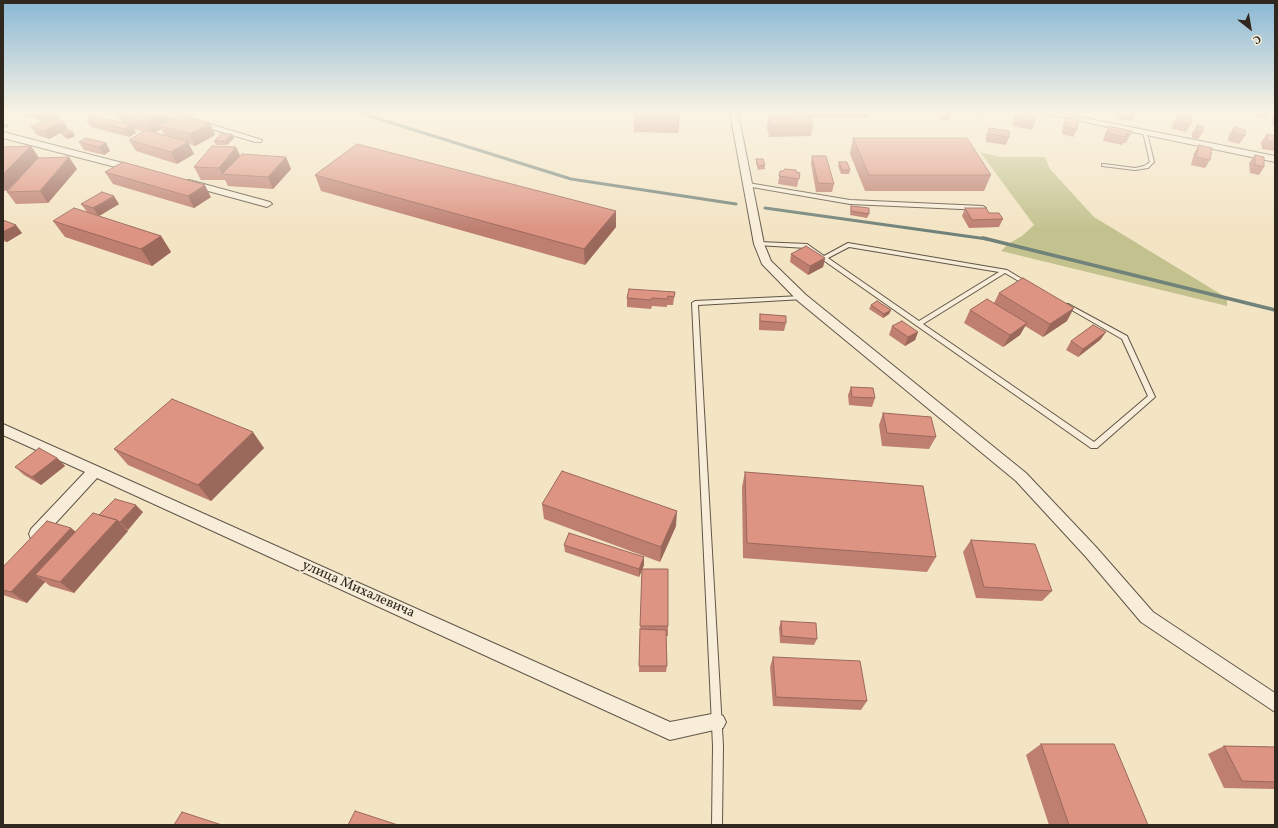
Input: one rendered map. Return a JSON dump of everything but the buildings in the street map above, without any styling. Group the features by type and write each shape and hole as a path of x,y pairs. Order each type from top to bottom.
{"street":[{"path":"79,152 146,172"},
{"path":"742,152 759,244 766,262 802,298 1021,477 1092,552 1147,617 1275,703"},
{"path":"1238,152 1275,159"},
{"path":"176,180 267,204"},
{"name":"улица Михалевича","path":"3,429 670,731 717,722"},
{"path":"24,546 94,471"}],"lane":[{"path":"1104,165 1136,169 1146,167 1152,162 1149,152"},
{"path":"748,185 850,202 983,208"},
{"path":"759,244 807,246 1094,446 1152,397 1125,338 1058,301"},
{"path":"824,258 848,245 1005,271 1038,290"},
{"path":"918,324 1005,271"},
{"path":"717,825 717,722 695,303 802,298"}],"shaded area":[{"path":"980,152 1000,157 1045,157 1050,169 1094,217 1227,298 1227,306 1001,251 1008,244 1022,236 1034,225"}],"waterway":[{"path":"484,152 571,179 736,204"},
{"path":"765,208 987,239"},
{"path":"983,238 1275,310"}]}
